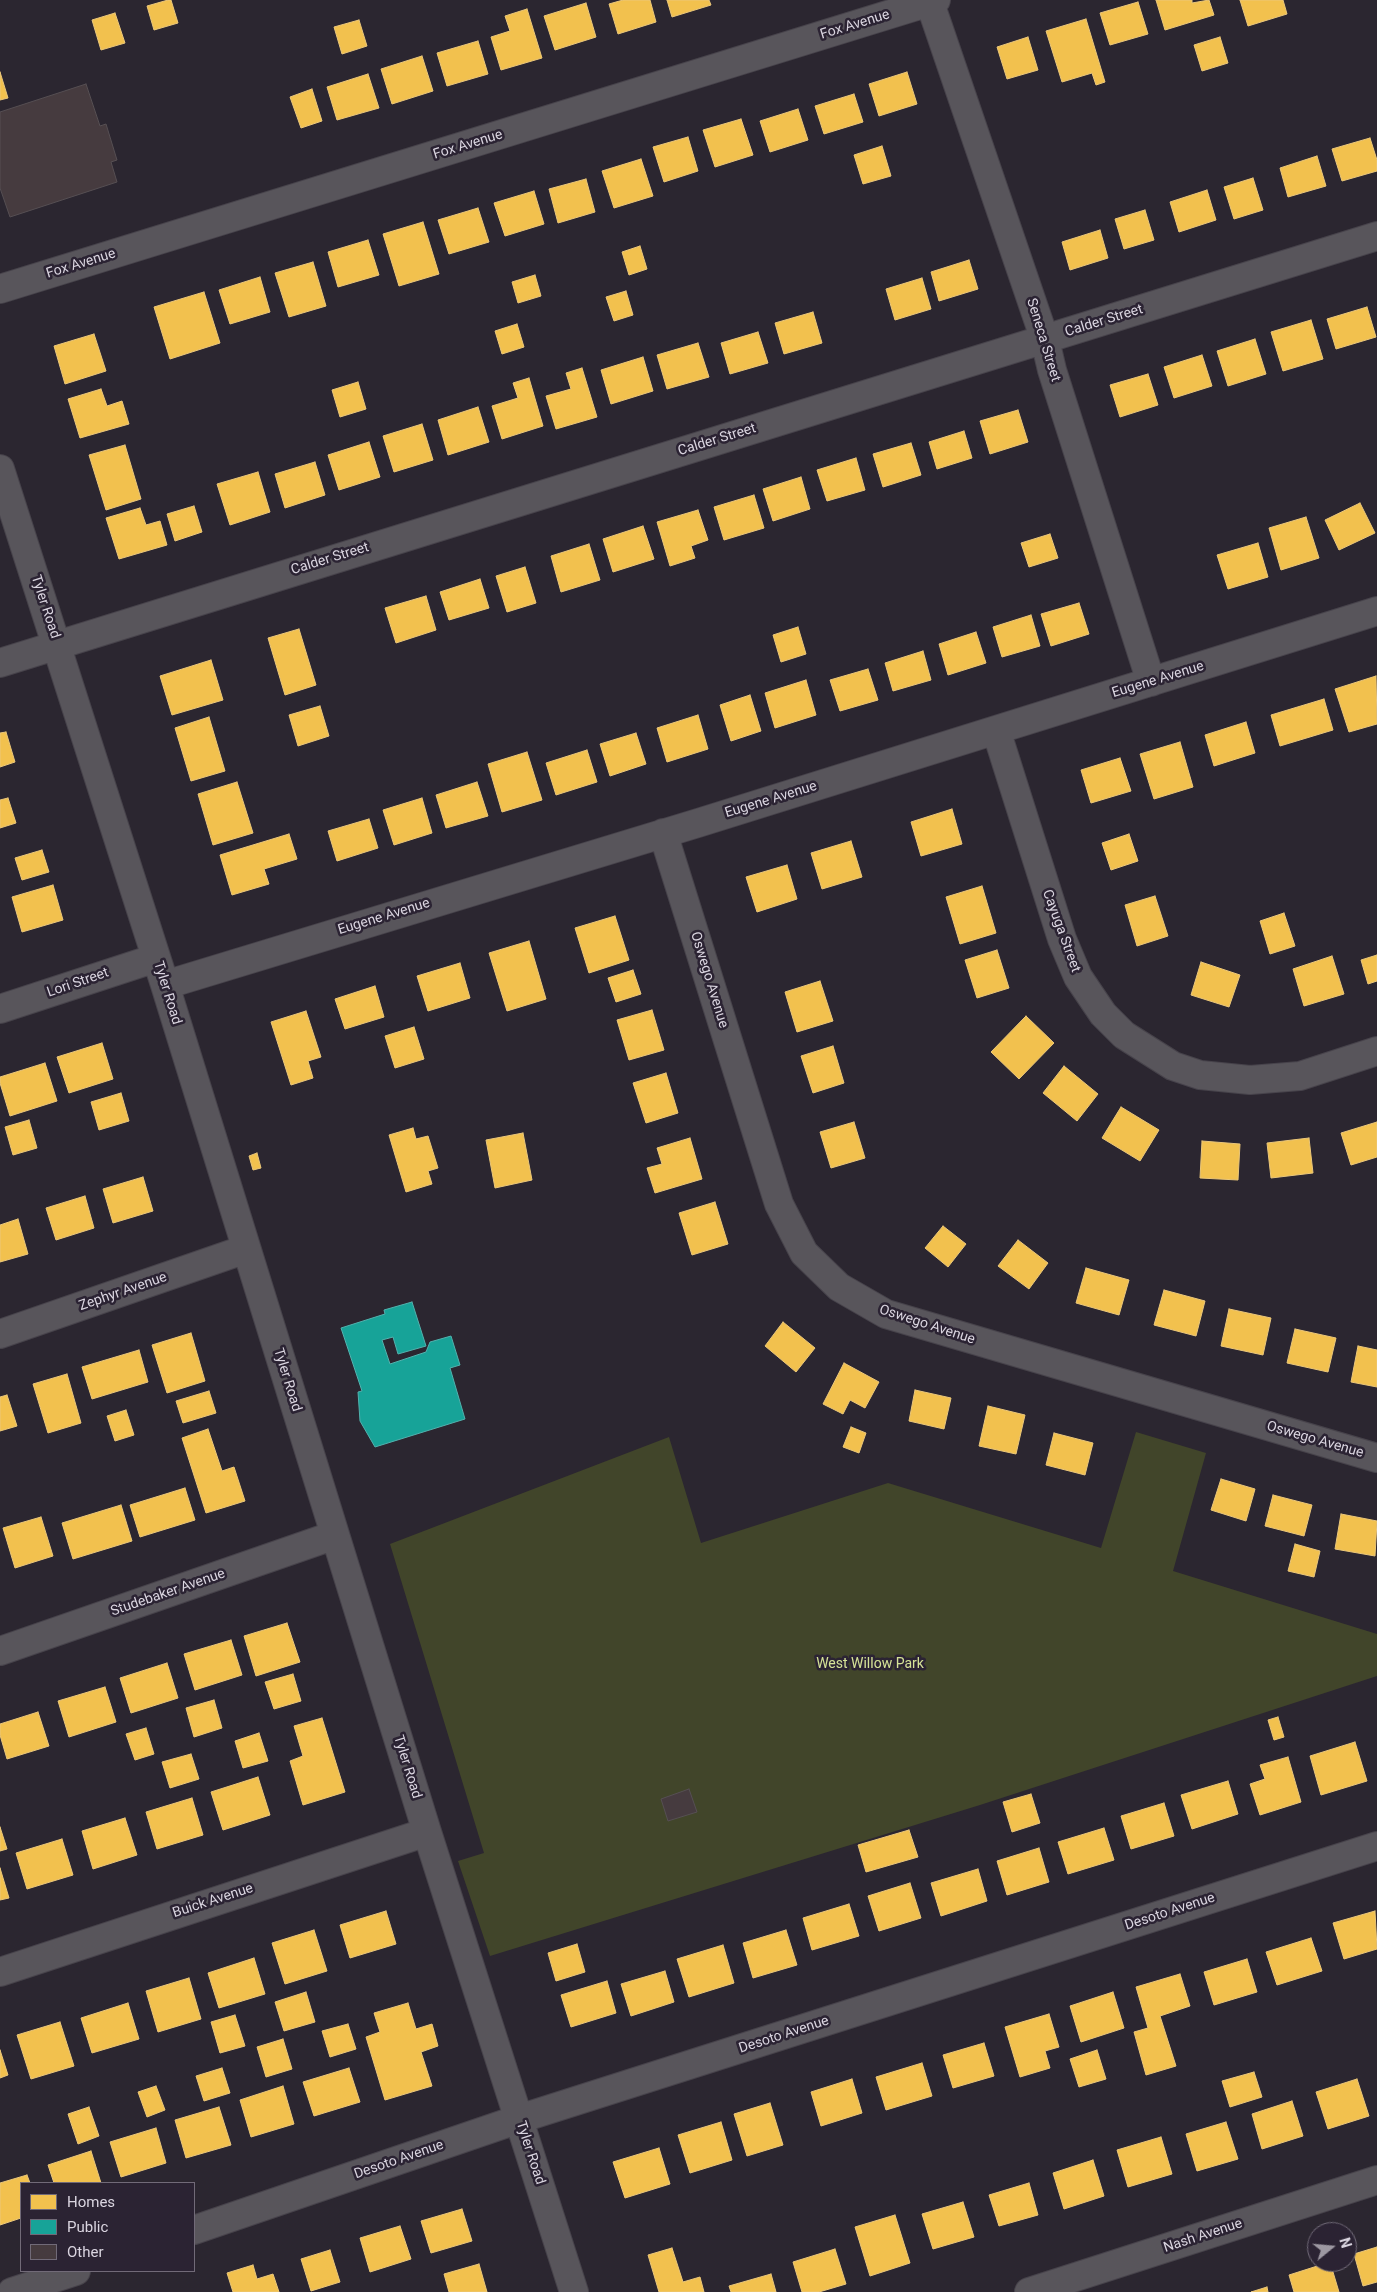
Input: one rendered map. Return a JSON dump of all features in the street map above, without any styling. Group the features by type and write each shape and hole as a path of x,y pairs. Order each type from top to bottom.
{"street":[{"name":"Fox Avenue","path":"0,289 932,1"},
{"name":"Seneca Street","path":"932,1 1045,340 1052,370 1152,682"},
{"name":"Calder Street","path":"0,663 56,644 1377,236"},
{"name":"Tyler Road","path":"0,468 156,958 427,1832 574,2292"},
{"name":"Eugene Avenue","path":"164,985 663,833 1377,611"},
{"name":"Cayuga Street","path":"996,730 1062,939 1078,977 1103,1014 1124,1035 1173,1066 1200,1075 1250,1080 1300,1076 1377,1051"},
{"name":"Oswego Avenue","path":"663,833 779,1204 804,1253 839,1287 886,1314 1377,1458"},
{"name":"Lori Street","path":"0,1009 156,958"},
{"name":"Zephyr Avenue","path":"0,1334 246,1249"},
{"name":"Studebaker Avenue","path":"0,1651 335,1535"},
{"name":"Buick Avenue","path":"0,1972 427,1832"},
{"name":"Desoto Avenue","path":"195,2230 519,2119 1377,1846"},
{"name":"Nash Avenue","path":"1029,2292 1377,2180"},
{"path":"12,2292 73,2272"}],"green space":[{"name":"West Willow Park","path":"1136,1432 1206,1453 1173,1571 1377,1634 1377,1676 980,1805 490,1956 458,1861 484,1853 390,1544 669,1437 701,1543 888,1483 1101,1548"}],"building: Homes":[{"path":"171,0 178,23 154,30 147,6"},
{"path":"623,0 650,0 656,22 618,34 609,4"},
{"path":"667,0 709,0 711,5 672,17"},
{"path":"1156,0 1192,0 1192,3 1209,0 1214,15 1165,30"},
{"path":"1240,0 1283,0 1287,14 1248,26"},
{"path":"1138,2 1148,34 1110,45 1100,13"},
{"path":"586,3 596,37 555,50 544,16"},
{"path":"527,9 542,58 501,70 491,37 510,31 505,16"},
{"path":"115,13 125,43 101,50 92,20"},
{"path":"1086,19 1105,82 1096,85 1092,73 1062,82 1046,31"},
{"path":"359,20 367,46 342,54 334,27"},
{"path":"1028,37 1038,70 1007,79 997,47"},
{"path":"1220,37 1228,63 1202,71 1194,45"},
{"path":"478,41 488,74 447,86 437,53"},
{"path":"422,56 433,91 392,104 381,69"},
{"path":"0,72 8,98 0,100"},
{"path":"907,72 917,104 879,116 869,84"},
{"path":"368,74 379,108 337,120 327,87"},
{"path":"312,89 322,121 301,128 290,97"},
{"path":"854,94 863,122 824,134 815,106"},
{"path":"798,109 808,140 770,152 760,121"},
{"path":"741,119 753,155 715,167 703,130"},
{"path":"688,137 698,171 664,182 653,147"},
{"path":"1370,138 1377,160 1377,171 1342,181 1332,149"},
{"path":"882,146 891,176 863,184 854,155"},
{"path":"1317,156 1326,186 1288,197 1280,168"},
{"path":"641,159 653,196 614,208 602,171"},
{"path":"1253,178 1263,210 1234,219 1224,187"},
{"path":"586,179 595,212 558,223 549,189"},
{"path":"1207,190 1216,220 1179,232 1170,202"},
{"path":"534,191 544,224 505,236 494,203"},
{"path":"478,208 489,242 449,254 438,220"},
{"path":"1145,210 1154,240 1124,249 1115,219"},
{"path":"423,222 439,274 399,286 383,234"},
{"path":"1100,230 1108,258 1070,270 1062,242"},
{"path":"368,240 379,275 338,287 328,252"},
{"path":"640,246 647,269 629,275 622,252"},
{"path":"969,260 978,289 939,301 931,272"},
{"path":"313,262 326,306 289,317 275,273"},
{"path":"535,275 541,296 518,303 512,282"},
{"path":"260,277 270,312 230,324 219,290"},
{"path":"922,278 931,309 895,320 886,289"},
{"path":"626,291 633,315 614,321 606,297"},
{"path":"204,292 220,343 170,359 154,307"},
{"path":"1367,307 1376,337 1336,349 1327,319"},
{"path":"813,312 822,343 784,354 775,323"},
{"path":"1311,320 1323,359 1283,371 1271,332"},
{"path":"517,324 524,347 502,354 495,331"},
{"path":"758,332 768,363 730,374 721,343"},
{"path":"94,334 106,371 65,384 54,346"},
{"path":"1255,339 1266,374 1228,386 1217,351"},
{"path":"698,343 709,377 667,389 657,355"},
{"path":"1202,355 1212,386 1174,398 1164,367"},
{"path":"643,357 653,391 611,404 601,370"},
{"path":"582,368 597,417 556,429 546,396 571,389 566,373"},
{"path":"1148,374 1158,405 1120,417 1110,385"},
{"path":"529,378 543,426 502,439 492,406 518,398 513,383"},
{"path":"358,382 366,409 340,417 332,390"},
{"path":"101,389 107,406 122,401 129,424 80,438 68,399"},
{"path":"478,407 489,442 448,455 438,420"},
{"path":"1018,410 1028,442 990,454 980,421"},
{"path":"422,424 433,460 394,472 383,436"},
{"path":"964,431 972,458 937,469 929,442"},
{"path":"369,442 380,477 339,490 328,455"},
{"path":"911,443 921,475 883,487 873,454"},
{"path":"125,445 141,499 106,510 89,455"},
{"path":"856,458 865,490 827,501 817,470"},
{"path":"315,462 325,495 285,508 275,474"},
{"path":"258,472 270,512 230,525 217,484"},
{"path":"801,477 810,509 773,521 763,489"},
{"path":"754,495 764,528 724,540 714,507"},
{"path":"1360,503 1375,533 1339,550 1325,520"},
{"path":"194,506 202,532 175,541 167,514"},
{"path":"140,508 146,525 160,521 167,545 119,559 106,518"},
{"path":"698,510 708,540 691,546 695,558 670,566 657,522"},
{"path":"1306,517 1319,558 1281,570 1269,528"},
{"path":"643,526 654,559 613,572 603,539"},
{"path":"1050,534 1058,558 1029,567 1021,543"},
{"path":"1258,543 1268,577 1228,589 1217,555"},
{"path":"589,544 600,580 561,592 551,556"},
{"path":"525,567 536,603 507,612 496,576"},
{"path":"480,579 489,608 449,620 440,592"},
{"path":"426,596 436,630 396,643 385,608"},
{"path":"1079,603 1089,634 1051,646 1041,614"},
{"path":"1031,615 1040,646 1002,657 993,627"},
{"path":"798,627 806,654 781,662 773,635"},
{"path":"299,629 316,685 285,695 268,638"},
{"path":"976,632 986,663 948,675 939,644"},
{"path":"923,651 931,680 893,691 885,663"},
{"path":"211,660 223,700 172,715 160,676"},
{"path":"868,669 878,700 840,711 830,680"},
{"path":"1376,676 1377,724 1349,732 1335,689"},
{"path":"806,680 816,715 775,728 765,693"},
{"path":"750,695 761,731 731,741 720,705"},
{"path":"1324,699 1333,730 1280,746 1271,715"},
{"path":"320,706 329,736 298,746 289,715"},
{"path":"698,715 708,749 667,762 657,728"},
{"path":"209,717 225,771 191,781 175,728"},
{"path":"1246,722 1255,753 1214,766 1205,735"},
{"path":"6,732 15,762 0,767 0,733"},
{"path":"636,733 646,764 610,776 600,744"},
{"path":"1180,742 1193,787 1154,799 1140,754"},
{"path":"587,750 597,782 556,795 546,763"},
{"path":"527,752 542,800 502,812 488,764"},
{"path":"1120,758 1131,791 1091,803 1081,770"},
{"path":"237,782 253,833 213,845 198,794"},
{"path":"477,782 488,816 446,828 436,795"},
{"path":"8,798 16,823 0,828 0,800"},
{"path":"422,798 432,833 394,845 383,810"},
{"path":"952,809 962,844 921,856 911,822"},
{"path":"369,819 378,848 337,861 328,831"},
{"path":"289,834 297,859 264,869 269,884 232,895 220,855"},
{"path":"1129,834 1138,861 1111,870 1102,843"},
{"path":"851,841 862,877 822,889 811,853"},
{"path":"42,850 49,872 22,880 15,858"},
{"path":"787,865 797,899 757,912 746,877"},
{"path":"53,885 63,920 22,932 12,897"},
{"path":"982,886 996,933 960,944 946,897"},
{"path":"1155,896 1168,936 1137,946 1125,905"},
{"path":"1284,913 1295,946 1270,954 1260,921"},
{"path":"615,916 629,960 589,973 575,928"},
{"path":"529,941 546,999 507,1011 489,953"},
{"path":"997,950 1009,988 977,998 965,960"},
{"path":"1377,955 1377,981 1368,984 1361,960"},
{"path":"1332,956 1344,994 1304,1006 1293,969"},
{"path":"1201,962 1240,975 1229,1007 1191,995"},
{"path":"460,963 470,998 428,1011 417,976"},
{"path":"633,970 641,994 616,1002 608,978"},
{"path":"820,981 833,1021 797,1032 785,992"},
{"path":"375,986 384,1017 345,1029 335,999"},
{"path":"652,1010 664,1050 629,1060 617,1020"},
{"path":"306,1011 321,1057 308,1061 313,1078 291,1085 271,1022"},
{"path":"1026,1016 1054,1043 1019,1079 991,1052"},
{"path":"414,1027 424,1059 395,1068 385,1036"},
{"path":"102,1043 113,1079 69,1093 57,1057"},
{"path":"833,1046 844,1083 813,1093 801,1056"},
{"path":"45,1063 57,1101 10,1116 0,1077"},
{"path":"1064,1066 1098,1094 1077,1121 1043,1093"},
{"path":"666,1073 678,1113 646,1123 633,1083"},
{"path":"121,1093 129,1121 99,1130 91,1102"},
{"path":"1121,1107 1159,1130 1140,1161 1102,1138"},
{"path":"29,1120 37,1148 13,1155 5,1127"},
{"path":"854,1122 865,1158 831,1168 820,1132"},
{"path":"1377,1122 1377,1157 1351,1165 1341,1133"},
{"path":"413,1128 416,1139 428,1136 438,1168 428,1171 432,1184 406,1192 389,1135"},
{"path":"523,1133 532,1180 495,1188 486,1140"},
{"path":"690,1138 702,1179 655,1193 647,1168 662,1164 657,1148"},
{"path":"1309,1138 1313,1173 1271,1178 1267,1143"},
{"path":"1202,1141 1240,1144 1238,1180 1200,1178"},
{"path":"257,1153 261,1168 253,1170 249,1156"},
{"path":"143,1177 153,1211 113,1223 103,1189"},
{"path":"85,1196 94,1228 56,1240 46,1208"},
{"path":"715,1202 728,1244 692,1255 679,1213"},
{"path":"18,1219 28,1254 0,1262 0,1225"},
{"path":"943,1226 966,1244 948,1267 925,1248"},
{"path":"1018,1240 1048,1263 1029,1289 998,1266"},
{"path":"1086,1268 1129,1280 1119,1315 1076,1303"},
{"path":"1164,1290 1205,1301 1196,1336 1154,1325"},
{"path":"1229,1309 1271,1318 1263,1355 1221,1346"},
{"path":"783,1322 815,1348 796,1372 765,1346"},
{"path":"1295,1329 1336,1338 1328,1372 1287,1363"},
{"path":"191,1333 205,1381 167,1393 152,1345"},
{"path":"1358,1346 1377,1350 1377,1387 1351,1382"},
{"path":"139,1350 148,1382 92,1399 82,1367"},
{"path":"844,1363 879,1382 865,1408 850,1400 843,1414 823,1404"},
{"path":"67,1374 81,1423 48,1433 33,1384"},
{"path":"915,1390 951,1398 944,1429 909,1421"},
{"path":"209,1391 216,1413 183,1423 176,1401"},
{"path":"7,1395 17,1426 0,1431 0,1397"},
{"path":"988,1406 1025,1415 1016,1454 979,1446"},
{"path":"126,1410 134,1435 115,1441 107,1416"},
{"path":"851,1427 866,1433 859,1453 843,1447"},
{"path":"208,1429 222,1471 234,1467 245,1501 206,1513 182,1438"},
{"path":"1054,1433 1093,1443 1085,1475 1046,1465"},
{"path":"1221,1479 1255,1489 1246,1521 1211,1510"},
{"path":"185,1488 195,1520 140,1537 130,1505"},
{"path":"1273,1495 1312,1505 1304,1536 1265,1526"},
{"path":"121,1505 132,1541 73,1559 62,1523"},
{"path":"1341,1514 1377,1521 1375,1556 1335,1549"},
{"path":"41,1517 53,1556 15,1568 3,1528"},
{"path":"1295,1544 1320,1551 1314,1577 1288,1571"},
{"path":"287,1623 300,1662 256,1676 244,1636"},
{"path":"231,1640 242,1675 195,1690 184,1654"},
{"path":"167,1663 178,1698 131,1713 120,1678"},
{"path":"293,1674 301,1701 274,1709 265,1682"},
{"path":"105,1687 116,1722 69,1737 58,1701"},
{"path":"214,1700 222,1728 194,1737 186,1708"},
{"path":"38,1712 49,1746 7,1759 0,1735 0,1724"},
{"path":"1278,1717 1284,1737 1274,1740 1268,1720"},
{"path":"322,1718 345,1792 303,1805 290,1761 303,1756 294,1726"},
{"path":"146,1728 154,1754 135,1760 126,1734"},
{"path":"259,1733 268,1761 243,1768 235,1741"},
{"path":"1355,1742 1367,1781 1321,1795 1310,1756"},
{"path":"191,1754 199,1779 170,1788 162,1762"},
{"path":"1288,1757 1301,1802 1260,1815 1250,1784 1265,1779 1260,1765"},
{"path":"258,1777 270,1815 223,1830 211,1792"},
{"path":"1228,1781 1238,1814 1192,1829 1181,1795"},
{"path":"1031,1794 1040,1823 1012,1832 1003,1802"},
{"path":"192,1798 203,1835 157,1849 146,1812"},
{"path":"1164,1803 1174,1836 1131,1849 1121,1816"},
{"path":"125,1818 137,1855 93,1869 82,1831"},
{"path":"0,1827 7,1849 0,1851"},
{"path":"1104,1828 1114,1860 1068,1874 1058,1842"},
{"path":"909,1830 918,1857 866,1872 858,1845"},
{"path":"62,1839 73,1875 27,1889 16,1853"},
{"path":"1039,1848 1049,1882 1007,1895 997,1861"},
{"path":"0,1868 9,1898 0,1900"},
{"path":"978,1869 987,1901 941,1916 931,1883"},
{"path":"910,1883 921,1918 879,1931 868,1896"},
{"path":"849,1904 859,1936 812,1950 803,1918"},
{"path":"386,1911 396,1944 350,1958 340,1925"},
{"path":"1375,1911 1377,1949 1344,1959 1333,1923"},
{"path":"314,1930 327,1971 285,1984 272,1943"},
{"path":"786,1930 797,1965 753,1978 743,1943"},
{"path":"1311,1938 1322,1971 1277,1985 1266,1952"},
{"path":"577,1944 585,1972 556,1981 548,1953"},
{"path":"723,1945 734,1983 689,1997 677,1959"},
{"path":"254,1958 265,1994 219,2008 208,1973"},
{"path":"1247,1959 1257,1992 1214,2005 1204,1972"},
{"path":"665,1971 674,2002 631,2016 621,1984"},
{"path":"1180,1974 1190,2006 1160,2016 1176,2066 1146,2075 1134,2032 1148,2028 1136,1987"},
{"path":"189,1978 201,2019 158,2032 146,1991"},
{"path":"607,1981 616,2013 571,2027 561,1995"},
{"path":"306,1992 315,2022 284,2031 275,2002"},
{"path":"1113,1992 1124,2028 1081,2042 1070,2006"},
{"path":"128,2003 139,2039 92,2053 81,2018"},
{"path":"408,2003 416,2029 432,2024 438,2046 421,2052 432,2086 385,2100 366,2037 380,2032 374,2013"},
{"path":"1049,2014 1059,2047 1045,2051 1050,2068 1020,2077 1005,2027"},
{"path":"235,2015 245,2046 220,2053 211,2022"},
{"path":"60,2022 74,2066 31,2079 17,2035"},
{"path":"348,2024 356,2049 330,2057 322,2031"},
{"path":"283,2039 292,2069 266,2077 257,2047"},
{"path":"984,2043 994,2076 953,2088 943,2055"},
{"path":"0,2050 8,2075 0,2078"},
{"path":"1097,2050 1106,2079 1079,2087 1070,2059"},
{"path":"922,2063 932,2096 886,2110 876,2077"},
{"path":"222,2068 230,2093 204,2101 196,2076"},
{"path":"349,2068 360,2102 314,2116 303,2082"},
{"path":"1254,2072 1262,2097 1230,2107 1222,2081"},
{"path":"852,2079 862,2113 821,2126 811,2092"},
{"path":"1357,2079 1369,2116 1328,2129 1316,2092"},
{"path":"156,2086 165,2110 147,2117 138,2092"},
{"path":"283,2086 294,2124 251,2137 240,2100"},
{"path":"1292,2101 1303,2136 1262,2149 1252,2114"},
{"path":"770,2103 783,2145 747,2156 734,2114"},
{"path":"89,2107 99,2136 78,2144 68,2114"},
{"path":"219,2107 231,2145 186,2158 175,2120"},
{"path":"721,2122 732,2160 690,2173 678,2135"},
{"path":"1226,2122 1238,2159 1197,2171 1186,2134"},
{"path":"156,2128 166,2163 121,2177 110,2142"},
{"path":"1161,2137 1172,2174 1128,2187 1117,2150"},
{"path":"659,2148 670,2184 625,2198 613,2162"},
{"path":"91,2151 101,2182 54,2182 48,2165"},
{"path":"1093,2160 1104,2196 1064,2209 1053,2173"},
{"path":"27,2175 30,2182 20,2182 20,2218 0,2225 0,2183"},
{"path":"1029,2183 1038,2215 999,2226 989,2195"},
{"path":"963,2202 974,2237 933,2249 922,2214"},
{"path":"462,2209 472,2241 431,2253 421,2221"},
{"path":"895,2215 910,2263 870,2276 855,2227"},
{"path":"400,2226 411,2259 370,2272 360,2238"},
{"path":"1377,2247 1377,2282 1363,2286 1357,2265 1357,2253"},
{"path":"672,2248 683,2282 700,2277 704,2292 659,2292 648,2255"},
{"path":"835,2249 846,2284 819,2292 802,2292 793,2262"},
{"path":"330,2250 340,2282 311,2291 301,2259"},
{"path":"479,2264 487,2292 449,2292 444,2274"},
{"path":"253,2265 257,2279 273,2274 279,2292 233,2292 227,2273"},
{"path":"1307,2269 1307,2272 1333,2272 1339,2292 1294,2292 1289,2275"},
{"path":"771,2274 776,2292 731,2292 729,2286"},
{"path":"1267,2287 1268,2292 1251,2292"}],"building: Public":[{"path":"412,1302 426,1346 398,1354 393,1337 382,1340 390,1364 426,1352 430,1342 451,1336 460,1365 450,1368 465,1419 375,1447 360,1421 358,1392 362,1391 341,1328 385,1314 384,1310"}],"building: Other":[{"path":"86,84 100,126 106,124 117,160 111,162 117,182 10,217 0,188 0,112"},
{"path":"689,1789 697,1812 668,1821 661,1799"}]}
